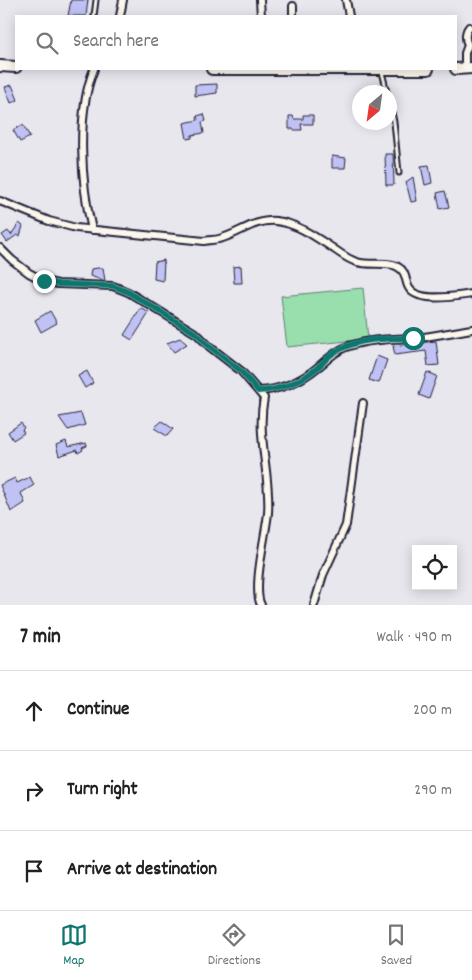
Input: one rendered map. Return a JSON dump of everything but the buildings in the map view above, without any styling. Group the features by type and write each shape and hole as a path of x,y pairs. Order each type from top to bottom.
{"main road":[{"path":"0,66 15,67"}],"street":[{"path":"120,15 123,0"},
{"path":"260,0 261,15"},
{"path":"346,0 349,15"},
{"path":"293,6 293,15"},
{"path":"464,68 465,53 468,45 466,36 467,30 470,27"},
{"path":"92,230 86,206 83,177 84,131 88,86 94,70"},
{"path":"0,201 49,221 76,228 204,241 219,240 262,221 287,223 358,263 400,267 406,277 410,291 416,294 435,298 472,294"},
{"path":"0,248 29,273 44,281 58,284 113,286 128,292 197,334 210,347 241,371 264,398 262,414 269,501 258,588 261,605"},
{"path":"258,391 272,390 294,383 316,369 334,353 358,344 375,340 430,336 472,329"},
{"path":"314,605 323,575 346,525 363,402"}],"lane":[{"path":"94,15 96,0"},
{"path":"381,70 385,85"},
{"path":"395,130 399,173"}],"green space":[{"path":"363,288 368,339 287,347 281,296"}],"route":[{"path":"44,281 58,284 113,286 128,292 197,334 210,347 241,371 258,391 279,389 299,381 334,353 345,348 375,340 413,338"}]}
